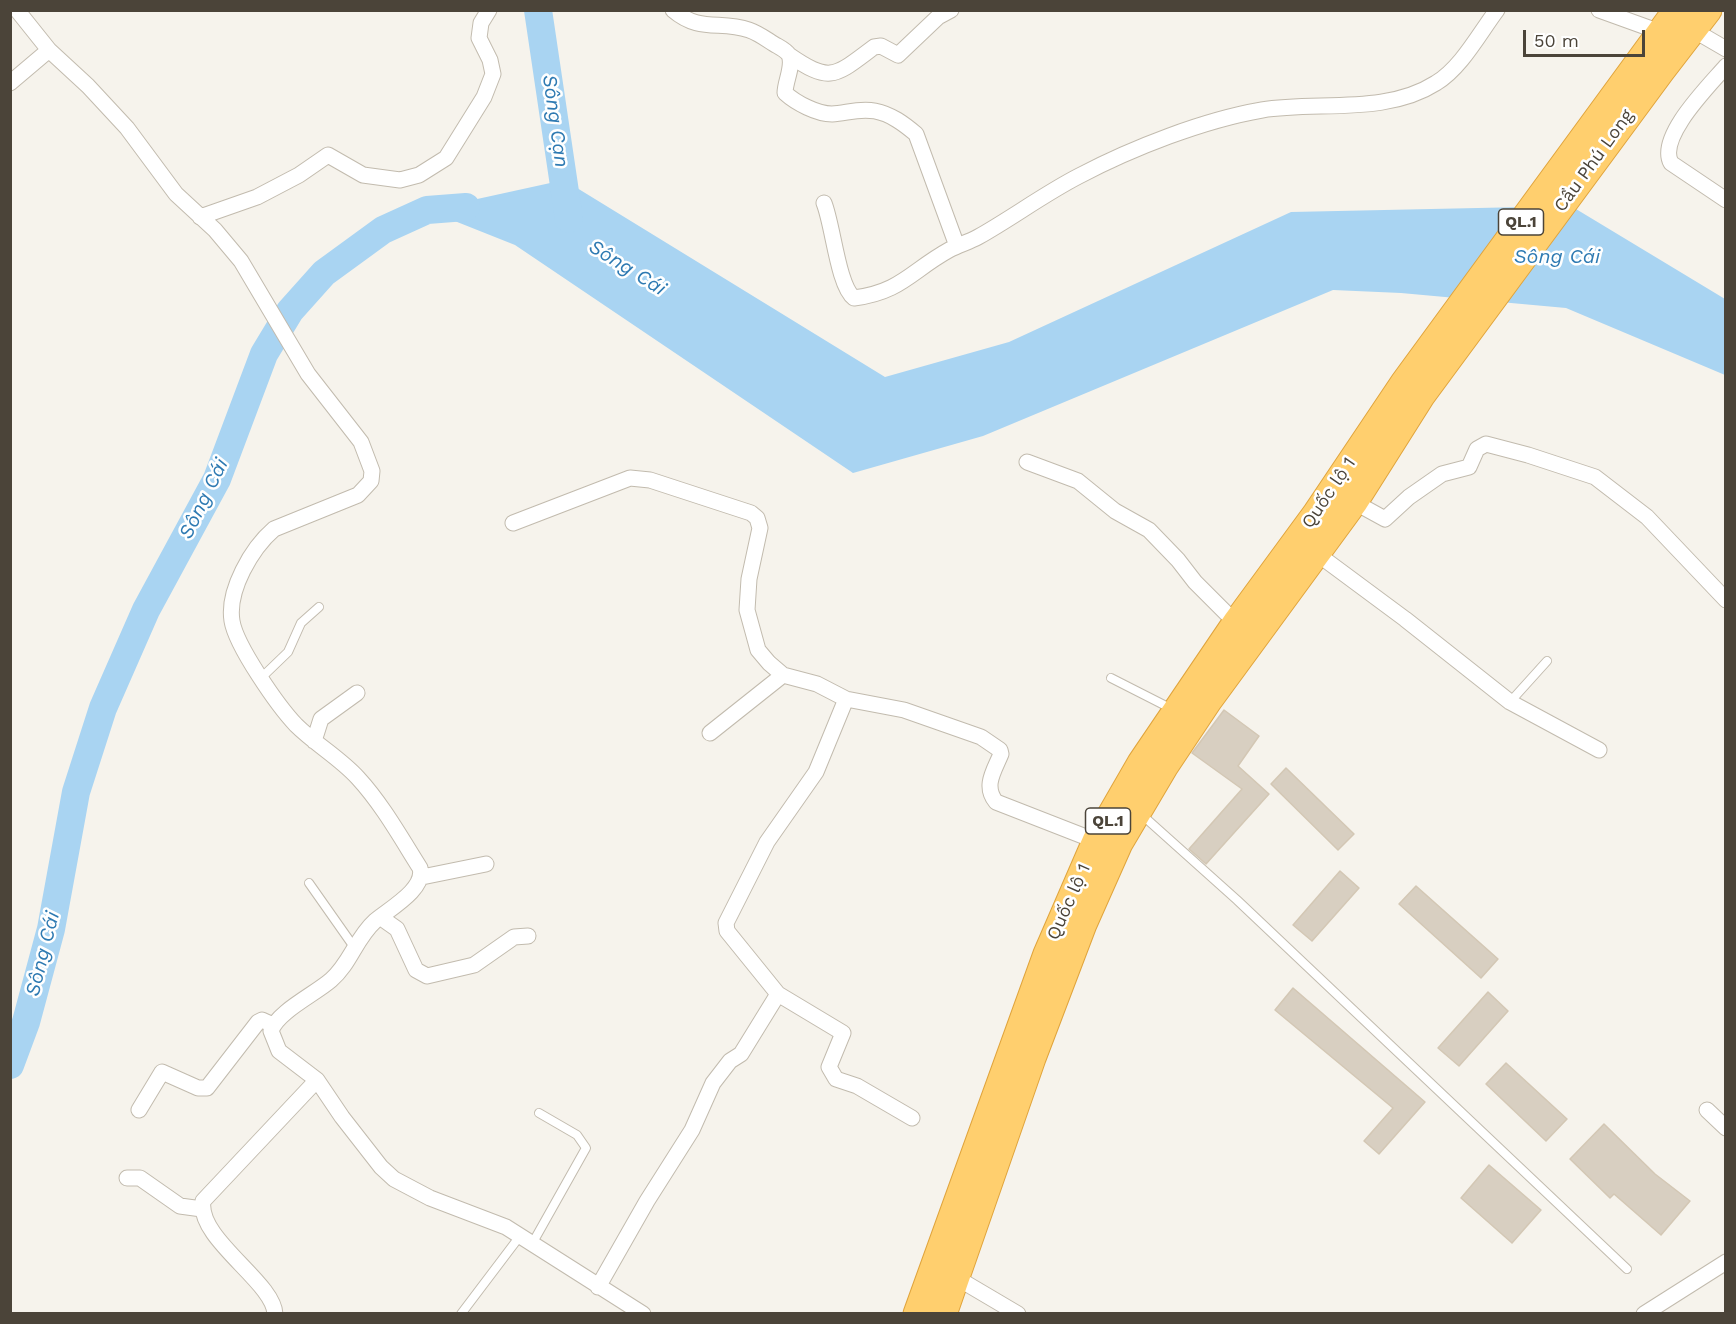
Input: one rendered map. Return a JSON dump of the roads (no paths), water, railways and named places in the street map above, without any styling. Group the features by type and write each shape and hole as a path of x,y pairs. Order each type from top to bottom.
{"highway":[{"name":"QL.1","path":"1649,66 1660,32 1677,10"},
{"name":"QL.1","path":"1649,66 1702,21"},
{"name":"Cầu Phú Long","path":"1412,390 1649,66"},
{"name":"Quốc lộ 1","path":"943,1314 1052,1003 1119,843 1208,701 1354,502 1412,390"},
{"name":"Quốc lộ 1","path":"917,1314 1047,954 1096,842 1141,763 1236,623 1412,390"}],"street":[{"path":"17,10 49,50 88,86 127,128 176,194 241,261 308,374 361,442 372,471 371,482 358,495 274,529 258,545 237,586 231,614 235,631 261,678 295,724 364,786 420,868 422,877 416,887 367,928 347,961 331,980 273,1025"},
{"path":"200,217 257,197 299,175 322,156 328,155 363,175 400,180 434,168 446,158 467,127 493,74 490,60 479,38 481,23 489,10"},
{"path":"673,10 689,22 705,26 750,30 810,70 825,75 835,74 874,47 881,46 898,55 938,17 951,10"},
{"path":"824,203 831,221 837,262 848,294 854,298 867,297 903,283 929,263 957,246 976,238 1078,176 1132,151 1186,131 1260,111 1307,105 1361,104 1416,92 1436,83 1452,68 1497,10"},
{"path":"1599,10 1660,32"},
{"path":"1702,21 1725,50"},
{"path":"10,83 49,50"},
{"path":"789,56 790,66 785,82 785,93 792,99 827,113 855,109 877,111 901,122 916,134 957,246"},
{"path":"1725,66 1693,105 1670,140 1668,157 1671,163 1725,200"},
{"path":"1354,502 1385,519 1408,497 1442,474 1469,467 1477,449 1486,444 1528,454 1603,481 1621,499 1633,505 1647,517 1725,600"},
{"path":"1027,462 1078,481 1115,511 1149,530 1195,582 1236,623"},
{"path":"513,523 630,478 650,480 751,513 757,518 760,528 748,579 747,610 758,650 783,675 817,684 846,699 904,710 992,743 1001,754 988,786 989,794 996,802 1096,842"},
{"path":"1316,553 1406,619 1510,702 1599,750"},
{"path":"710,733 783,675"},
{"path":"314,741 321,719 357,693"},
{"path":"846,699 816,772 767,842 726,922 727,931 778,994 843,1033 829,1067 836,1079 857,1086 912,1118"},
{"path":"422,877 486,864"},
{"path":"380,917 397,930 416,969 420,975 427,976 474,965 514,937 528,936"},
{"path":"598,1287 647,1201 692,1130 713,1083 730,1061 741,1054 778,994"},
{"path":"139,1110 162,1072 198,1088 207,1088 258,1022 262,1020 273,1025"},
{"path":"273,1025 273,1040 279,1051 317,1080 342,1118 381,1167 394,1179 430,1198 489,1219 643,1314"},
{"path":"278,1312 210,1228 202,1209 208,1193 317,1080"},
{"path":"1707,1110 1725,1128"},
{"path":"126,1178 140,1178 180,1206 202,1209"},
{"path":"1644,1314 1725,1262"},
{"path":"957,1278 1018,1314"}],"lane":[{"path":"261,678 288,652 301,623 319,607"},
{"path":"1510,702 1547,661"},
{"path":"1111,678 1176,711"},
{"path":"1138,812 1237,900 1627,1269"},
{"path":"309,883 354,947"},
{"path":"461,1314 526,1240 586,1148 577,1135 539,1113"}],"water":[{"name":"Sông Cái","path":"564,180 885,377 1009,342 1291,212 1571,206 1725,299 1725,375 1566,308 1401,293 1333,290 983,436 853,473 515,245 427,210"}],"waterway":[{"name":"Sông Cạn","path":"538,10 569,219"},
{"name":"Sông Cái","path":"10,1065 26,1022 51,929 76,792 103,708 146,610 217,479 264,354 290,311 324,273 383,230 427,210 466,207"}]}
